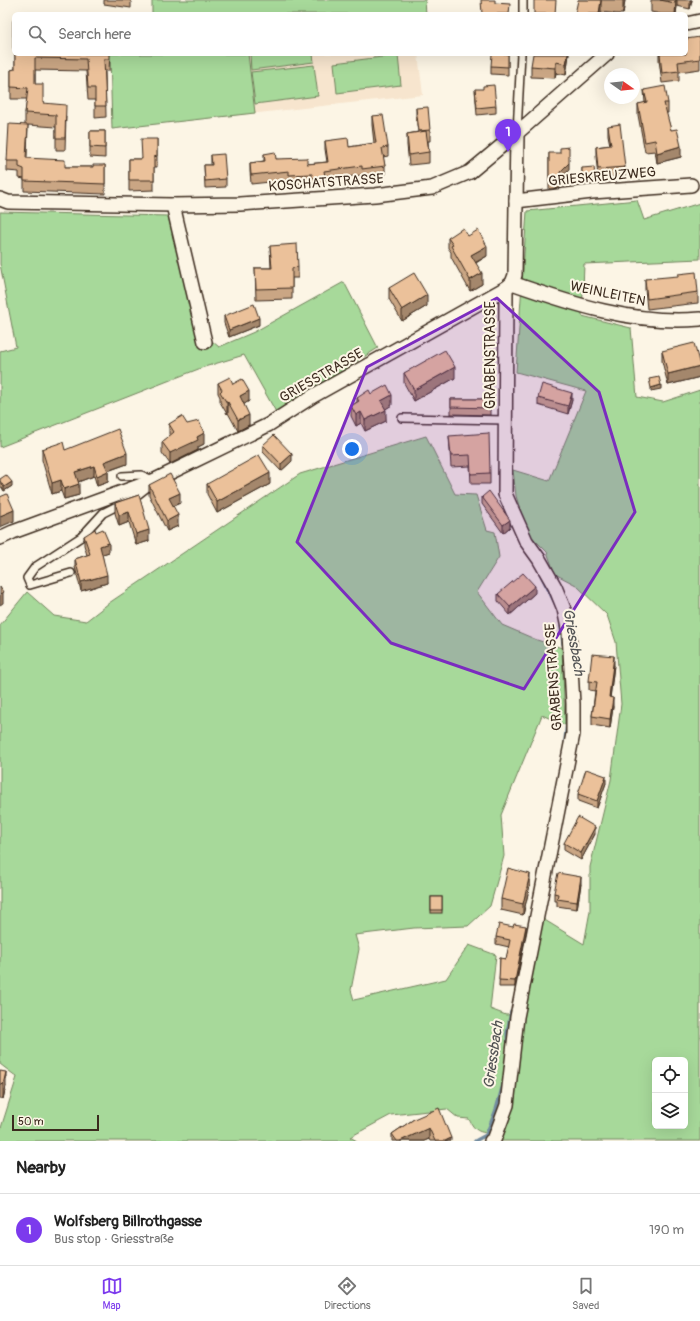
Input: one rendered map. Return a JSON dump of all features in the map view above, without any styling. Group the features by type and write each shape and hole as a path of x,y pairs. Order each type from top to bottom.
{"street":[{"path":"688,24 700,21"},
{"name":"KOSCHATSTRASSE","path":"0,199 8,202 173,205 240,204 375,195 432,188 470,172 605,56"},
{"path":"509,285 515,275 517,133"},
{"name":"GRIESKREUZWEG","path":"516,201 592,192 691,185"},
{"path":"173,205 205,342"},
{"name":"WEINLEITEN","path":"509,285 565,302 608,312 672,321 700,319"},
{"name":"GRABENSTRASSE","path":"491,1141 494,1140 507,1105 517,1017 559,812 573,734 569,633 564,609 555,587 539,559 526,541 505,494 505,420 509,285"},
{"name":"GRIESSTRASSE","path":"0,538 155,480 268,425 313,396 509,285"}],"lane":[{"path":"523,0 523,12"},
{"path":"517,133 521,56"},
{"path":"402,418 505,420"},
{"path":"71,573 30,585 27,578 35,567 81,536 102,513 135,497 155,480 141,475 122,476"}],"highlighted area":[{"path":"497,298 599,392 635,512 524,689 391,643 297,542 367,367"}],"shaded area":[{"path":"110,56 418,56 423,95 112,129"}],"green space":[{"path":"152,0 425,0 426,12 152,12"},
{"path":"110,56 248,56 255,113 112,129"},
{"path":"250,56 313,56 314,62 251,70"},
{"path":"398,56 401,85 337,93 334,63"},
{"path":"314,65 318,96 255,104 251,72"},
{"path":"637,200 644,220 700,203 700,259 584,264 582,316 631,328 637,397 663,402 700,390 700,1141 500,1141 499,1134 481,1132 474,1128 469,1119 458,1118 447,1109 391,1115 350,1137 357,1141 0,1141 0,1131 17,1077 0,1064 0,625 27,592 54,616 86,621 109,603 300,474 426,436 455,494 476,495 487,530 495,532 499,557 477,592 502,625 537,640 562,648 565,725 542,715 501,815 504,856 490,906 468,926 414,928 355,935 359,949 351,990 354,1000 446,979 469,945 496,955 490,1009 506,1015 519,1014 543,919 584,944 590,911 590,867 611,780 621,704 616,642 607,615 576,585 555,574 547,552 527,532 516,496 513,470 549,481 586,391 516,372 527,211"},
{"path":"0,212 168,216 201,344 212,341 219,347 254,332 344,282 378,348 276,412 244,355 201,368 0,447 0,351 16,347 0,264"}],"building":[{"path":"481,0 495,0 495,3 510,4 509,12 482,12"},
{"path":"534,0 556,0 555,12 534,12"},
{"path":"578,0 601,0 599,12 575,12"},
{"path":"660,0 676,0 675,3"},
{"path":"700,37 700,59 678,62 679,71 662,73 660,56 688,56 688,39"},
{"path":"15,56 109,56 109,59 104,59 106,106 95,106 95,88 88,88 86,59 35,58 35,84 43,84 43,103 66,105 65,138 56,138 56,115 25,113 28,88 11,87 11,70 15,69"},
{"path":"492,56 508,56 508,67 491,66"},
{"path":"533,56 568,56 566,64 556,62 555,68 531,66"},
{"path":"494,85 496,106 477,108 475,89 483,89 483,86"},
{"path":"665,86 668,103 664,103 671,130 677,129 681,146 657,153 655,140 645,142 638,104 647,102 644,90"},
{"path":"428,107 430,130 419,131 416,108"},
{"path":"383,115 388,147 382,148 385,166 362,169 362,166 324,171 325,176 312,178 312,174 289,175 289,171 251,175 250,163 265,161 264,154 275,152 276,159 307,158 307,164 328,162 325,141 348,138 349,147 376,143 372,116"},
{"path":"9,124 28,125 26,158 65,160 65,167 93,167 93,165 105,165 105,184 24,181 24,169 19,167 19,161 7,161"},
{"path":"620,124 625,167 598,169 596,147 611,145 608,126"},
{"path":"90,131 105,131 105,148 90,147"},
{"path":"426,131 429,152 409,155 407,134"},
{"path":"141,139 157,139 157,156 154,157 154,180 129,180 129,159 142,159"},
{"path":"569,147 569,163 560,172 560,181 549,182 549,153 560,153 560,148"},
{"path":"224,154 226,179 205,181 204,165 212,165 211,155"},
{"path":"594,167 595,177 582,178 582,168"},
{"path":"463,228 468,236 478,230 487,246 471,255 482,273 470,280 448,238"},
{"path":"297,244 298,267 292,268 292,288 256,289 255,268 272,268 270,246"},
{"path":"696,272 698,292 647,299 645,279 678,276 678,274"},
{"path":"414,273 427,295 402,310 389,288"},
{"path":"254,304 259,318 229,330 224,316"},
{"path":"694,343 700,366 668,374 662,351"},
{"path":"445,350 455,367 414,390 404,373"},
{"path":"230,377 233,384 242,379 249,391 240,396 249,415 238,420 228,402 227,403 220,392 222,390 218,383"},
{"path":"659,377 661,385 651,388 649,379"},
{"path":"542,384 572,393 568,406 538,398"},
{"path":"387,385 392,395 381,401 386,410 365,420 361,412 356,415 351,406 359,401 357,398 369,390 371,394"},
{"path":"451,399 490,399 490,408 451,407"},
{"path":"182,416 187,424 199,421 204,433 197,437 198,440 170,453 162,442 174,432 169,424"},
{"path":"118,429 127,453 104,462 108,471 97,476 94,466 75,472 79,484 64,489 61,480 52,483 42,449 63,442 65,450"},
{"path":"489,433 490,473 471,474 470,455 451,456 449,436"},
{"path":"274,435 292,454 281,464 263,445"},
{"path":"259,455 270,473 217,502 207,484"},
{"path":"170,474 180,493 169,498 178,515 167,521 149,485"},
{"path":"6,475 12,482 4,487 0,479"},
{"path":"489,491 510,520 503,525 482,497"},
{"path":"7,494 14,510 0,516 0,497"},
{"path":"139,495 149,530 136,534 129,512 119,515 115,503"},
{"path":"95,529 96,532 103,529 109,543 100,546 107,575 81,582 75,559 90,554 84,536"},
{"path":"523,573 535,586 510,607 498,594"},
{"path":"0,587 3,592 0,594"},
{"path":"592,654 614,656 609,697 613,698 610,719 592,716 597,682 589,681"},
{"path":"586,769 606,776 597,801 578,794"},
{"path":"578,817 595,827 581,853 564,843"},
{"path":"508,868 530,874 523,904 501,899"},
{"path":"558,873 581,877 577,902 557,899 558,894 554,893"},
{"path":"431,897 442,897 442,910 431,910"},
{"path":"499,924 513,927 514,924 526,926 515,981 499,980 500,958 506,959 510,940 496,937"},
{"path":"0,1071 6,1072 3,1085 0,1084"},
{"path":"439,1108 451,1138 445,1141 435,1141 429,1128 400,1141 397,1141 392,1134 414,1119"}],"waterway":[{"name":"Griessbach","path":"539,571 557,607"},
{"name":"Griessbach","path":"561,627 563,644"},
{"name":"Griessbach","path":"565,741 567,722"},
{"name":"Griessbach","path":"508,1046 507,1033 511,1012"},
{"name":"Griessbach","path":"475,1141 486,1135 496,1110 504,1081"}],"place":[{"name":"Wolfsberg Billrothgasse","path":"508,152"}]}
